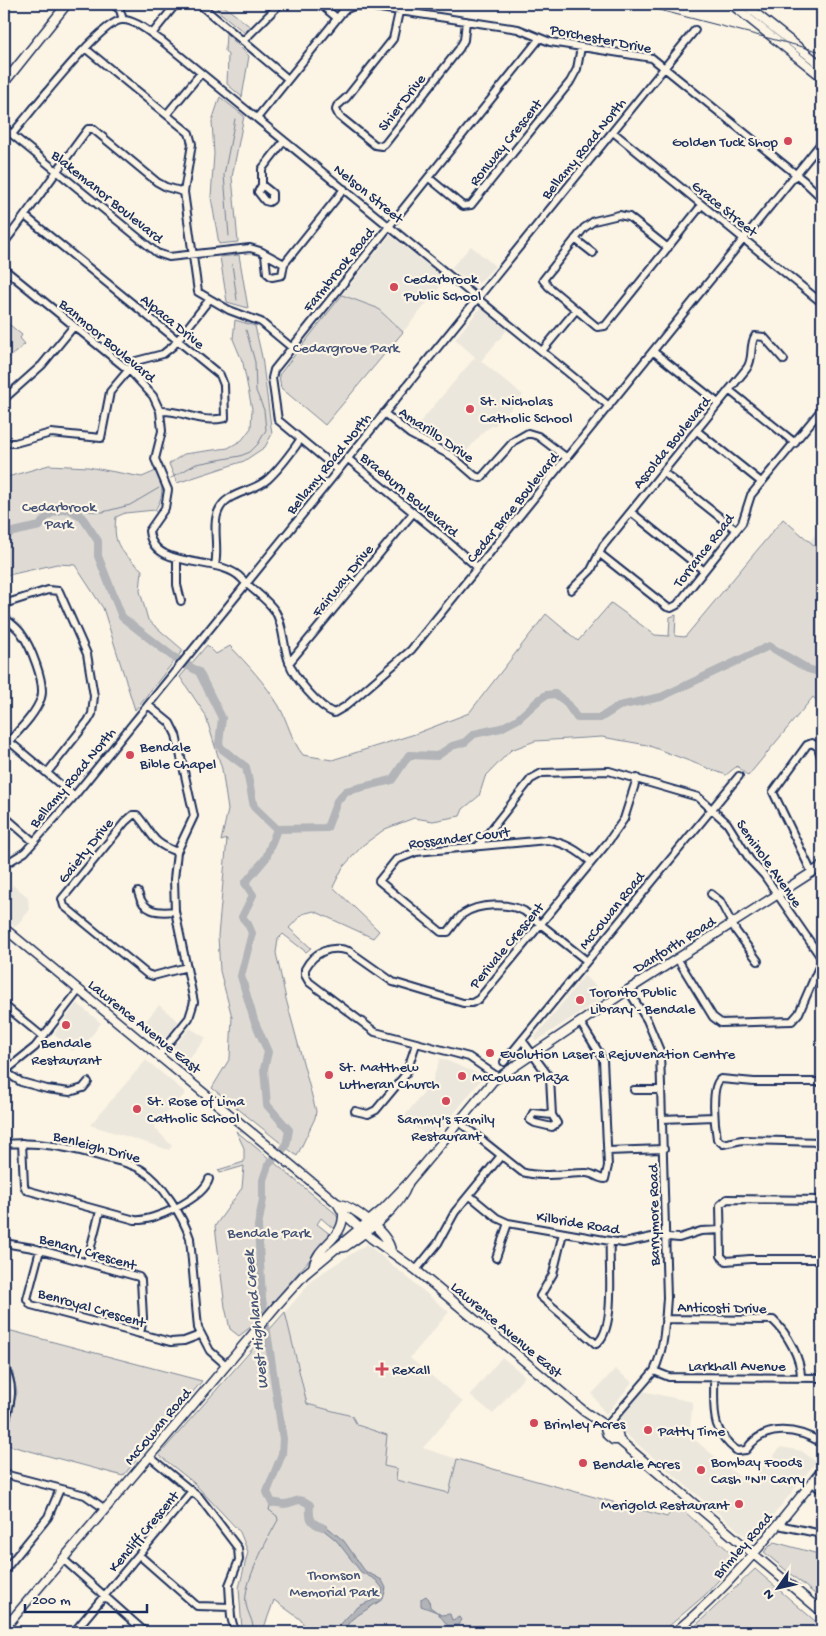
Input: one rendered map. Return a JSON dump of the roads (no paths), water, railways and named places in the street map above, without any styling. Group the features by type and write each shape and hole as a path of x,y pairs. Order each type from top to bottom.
{"main road":[{"path":"4,83 67,4"},
{"path":"730,4 822,77"},
{"path":"744,4 822,66"},
{"name":"Danforth Road","path":"496,1079 628,990 822,866"},
{"name":"Lawrence Avenue East","path":"4,928 337,1203 343,1213 362,1231 416,1270 605,1428 607,1435 613,1440 619,1440 822,1612"},
{"name":"McCowan Road","path":"4,1629 270,1313 314,1267 338,1248 346,1247 370,1224 408,1183 458,1121 496,1079"},
{"name":"Lawrence Avenue East","path":"337,1203 348,1206 370,1224 390,1242 391,1251"},
{"path":"314,1267 316,1256 338,1234 343,1225 343,1213"},
{"name":"Brimley Road","path":"675,1632 705,1606 753,1554 822,1470"}],"street":[{"path":"12,134 106,26 123,20 120,10 113,4"},
{"path":"152,34 176,4"},
{"path":"199,4 288,80"},
{"path":"243,42 280,4"},
{"path":"320,4 337,18"},
{"name":"Porchester Drive","path":"257,118 337,18 354,6 518,28 540,38 580,47 646,56 664,69"},
{"name":"Shier Drive","path":"399,12 394,39 347,97 337,106 336,110 339,116 375,146 385,144 459,50 464,40 466,21"},
{"name":"Nelson Street","path":"123,20 133,22 152,34 609,406"},
{"name":"Bellamy Road North","path":"4,865 25,852 74,796 696,30"},
{"name":"Farmbrook Road","path":"338,470 278,420 272,378 276,366 540,38"},
{"name":"Ronway Crescent","path":"429,178 463,206 471,205 570,82 577,69 580,47"},
{"path":"86,49 189,133 192,142 184,192 198,292 209,300 237,314 261,322 291,347"},
{"path":"664,69 796,174 822,198"},
{"path":"167,114 201,73"},
{"name":"Blakemanor Boulevard","path":"4,128 157,252 169,257 250,248 260,251 284,264"},
{"path":"4,243 43,194 56,170 88,129 93,129 157,182 166,187 184,192"},
{"name":"Grace Street","path":"613,132 701,206 822,303"},
{"path":"262,186 262,169 284,141"},
{"path":"796,174 822,142"},
{"name":"Cedar Brae Boulevard","path":"246,584 269,603 276,613 289,663 316,699 331,712 338,712 405,657 654,352 796,174"},
{"path":"265,255 267,273 272,277 282,275 284,264 344,190"},
{"path":"668,248 629,217 623,215 589,223 543,280 597,327 605,326 668,248 701,206"},
{"name":"Alpaca Drive","path":"25,216 220,376 224,385 227,413 225,418 204,421 178,411 160,411"},
{"path":"575,239 593,253"},
{"name":"Banmoor Boulevard","path":"4,269 128,370 153,396 160,411 162,431 154,459 168,490 168,500 165,508 153,523 150,536 157,548 177,559 215,565 240,577 246,584"},
{"path":"4,443 15,443 51,432 101,438 110,392 136,361 167,351 209,300"},
{"path":"542,351 576,310"},
{"path":"4,399 42,365 74,326"},
{"name":"Ascolda Boulevard","path":"572,590 591,570 603,546 697,431 750,362 752,342 755,336 764,337 784,360"},
{"path":"654,352 718,403"},
{"path":"729,390 795,442"},
{"name":"Torrance Road","path":"600,554 667,607 671,608 677,605 745,518 751,494 822,409"},
{"name":"Amarillo Drive","path":"384,413 410,434 452,456 475,476 481,478 514,441 528,433 538,436 567,458"},
{"path":"697,431 761,482"},
{"path":"215,565 218,548 217,513 221,506 226,500 267,480 300,440"},
{"name":"Braeburn Boulevard","path":"348,458 478,568"},
{"path":"663,472 736,530"},
{"path":"631,512 704,570"},
{"name":"Fairway Drive","path":"289,663 413,513"},
{"path":"177,559 177,585 181,601"},
{"path":"4,604 48,590 59,591 87,654 94,696 92,714 84,728 47,773"},
{"path":"4,617 25,638 42,681 41,698 34,712 6,739 4,748"},
{"path":"148,705 170,723 176,735 194,816 177,852 174,879 175,911 194,994 193,1010 189,1018 158,1055"},
{"path":"6,739 74,796"},
{"path":"812,873 773,792 807,745 812,744 818,747 822,760"},
{"name":"Seminole Avenue","path":"478,846 531,779 538,774 609,771 698,796 727,823 822,959"},
{"name":"McCowan Road","path":"504,1062 739,776"},
{"name":"Perivale Crescent","path":"496,1079 469,1057 375,1032 362,1024 306,978 304,969 314,957 328,949 342,949 349,951 393,982 463,1003 472,1003 480,999 624,819 637,778"},
{"path":"4,816 34,842"},
{"name":"Gaiety Drive","path":"177,852 162,846 152,838 142,821 137,816 133,816 125,822 62,900 64,906 146,974 153,976 187,967"},
{"name":"Rossander Court","path":"587,961 524,911 513,907 487,907 464,914 445,934 379,881 388,868 406,855 478,846 547,840 576,849 591,862"},
{"path":"138,892 144,906 152,911 175,911"},
{"path":"711,894 720,902 758,961"},
{"path":"677,958 713,1017 722,1023 792,1021 798,1016 822,959"},
{"path":"79,990 43,1038 4,1072 21,1082 47,1089 70,1092 83,1088 88,1082"},
{"name":"Barrymore Road","path":"605,1428 654,1371 661,1353 667,1280 664,1149 658,1044 628,990"},
{"path":"4,1005 43,1038"},
{"path":"458,1121 500,1156 528,1174 590,1173 601,1179 607,1176 604,1059 580,1022"},
{"path":"522,1040 534,1053 550,1078 552,1115"},
{"path":"354,1111 368,1114 376,1110 406,1074 416,1044"},
{"path":"822,1082 748,1082 721,1079 715,1086 714,1118 717,1139 723,1144 742,1140 822,1142"},
{"path":"634,1090 661,1090"},
{"path":"662,1119 714,1118"},
{"path":"22,1143 24,1185 26,1190 143,1221 175,1208 198,1192 210,1179"},
{"name":"Benleigh Drive","path":"4,1144 22,1143 72,1149 132,1165 150,1175 186,1226 190,1238 196,1314 200,1335 210,1351 226,1365"},
{"path":"607,1151 664,1149"},
{"path":"416,1270 438,1243 452,1216 500,1156"},
{"name":"Kilbride Road","path":"469,1195 497,1218 508,1223 623,1243 647,1237 679,1238 701,1231 721,1230"},
{"path":"822,1200 727,1199 720,1205 721,1256 726,1261 822,1259"},
{"path":"87,1262 100,1211"},
{"path":"496,1258 508,1223"},
{"path":"563,1233 553,1274 540,1296 596,1344 602,1336 609,1314 611,1293 610,1241"},
{"name":"Benary Crescent","path":"4,1243 40,1250 139,1277 141,1280 143,1318 140,1334"},
{"name":"Benroyal Crescent","path":"40,1250 27,1298 31,1305 177,1342 200,1335"},
{"name":"Anticosti Drive","path":"665,1318 773,1320 781,1329 800,1363 801,1377"},
{"path":"4,1368 10,1379 12,1396 4,1428"},
{"name":"Larkhall Avenue","path":"654,1371 669,1377 822,1378"},
{"path":"714,1378 715,1421 719,1432 737,1451 743,1452 761,1434 775,1431 807,1435 822,1443"},
{"path":"150,1457 192,1491 238,1548 239,1560 229,1585 235,1632"},
{"path":"4,1474 90,1497 105,1509"},
{"path":"812,1482 822,1490"},
{"path":"4,1571 48,1517 60,1489"},
{"name":"Kencliff Crescent","path":"74,1632 192,1491"},
{"path":"778,1525 822,1534"},
{"path":"139,1555 197,1606 231,1607"},
{"path":"63,1559 146,1632"}],"waterway":[{"path":"229,236 224,175 235,119"},
{"path":"232,264 237,300"},
{"path":"171,478 196,464 240,456 250,452 258,444 266,430 264,410 256,391 255,362 246,330"},
{"path":"74,510 103,512 130,505 159,488"},
{"name":"West Highland Creek","path":"4,534 40,526 52,513 69,509 82,517 98,541 98,556 122,617 172,656 199,672 222,718 219,744 222,749 246,767 254,807 277,829"},
{"path":"277,829 327,828 337,801 346,791 392,780 409,755 437,756 452,746 465,742 474,734 501,728 518,719 546,695 555,694 565,701 577,718 600,718 619,706 661,697 769,646 808,669 822,673"},
{"name":"West Highland Creek","path":"277,829 266,858 245,883 253,895 242,917 252,933 241,976 254,1020 268,1052 264,1069 267,1105 289,1130 286,1146 268,1165 263,1180 263,1199 258,1226 262,1298 283,1439 282,1454 267,1492 272,1503 288,1504 299,1500 306,1502 310,1505 311,1519 315,1524 322,1527"},
{"path":"253,1626 247,1607 246,1596 257,1562 278,1520 277,1516 269,1510 271,1502"}],"railway":[{"path":"636,4 822,52"}],"place":[{"name":"Golden Tuck Shop","path":"788,141"},
{"name":"Cedarbrook Public School","path":"394,287"},
{"name":"St. Nicholas Catholic School","path":"470,409"},
{"name":"Bendale Bible Chapel","path":"130,755"},
{"name":"Toronto Public Library - Bendale","path":"580,1000"},
{"name":"Bendale Restaurant","path":"66,1025"},
{"name":"Evolution Laser & Rejuvenation Centre","path":"490,1053"},
{"name":"St. Matthew Lutheran Church","path":"329,1075"},
{"name":"McCowan Plaza","path":"462,1076"},
{"name":"Sammy's Family Restaurant","path":"446,1101"},
{"name":"St. Rose of Lima Catholic School","path":"137,1109"},
{"name":"Rexall","path":"382,1369"},
{"name":"Brimley Acres","path":"534,1423"},
{"name":"Patty Time","path":"648,1430"},
{"name":"Bendale Acres","path":"583,1463"},
{"name":"Bombay Foods Cash \"N\" Carry","path":"701,1470"},
{"name":"Merigold Restaurant","path":"739,1504"}],"park label":[{"name":"Cedargrove Park","path":"346,347"},
{"name":"Cedarbrook Park","path":"59,514"},
{"name":"Bendale Park","path":"269,1232"},
{"name":"Thomson Memorial Park","path":"334,1582"}]}
